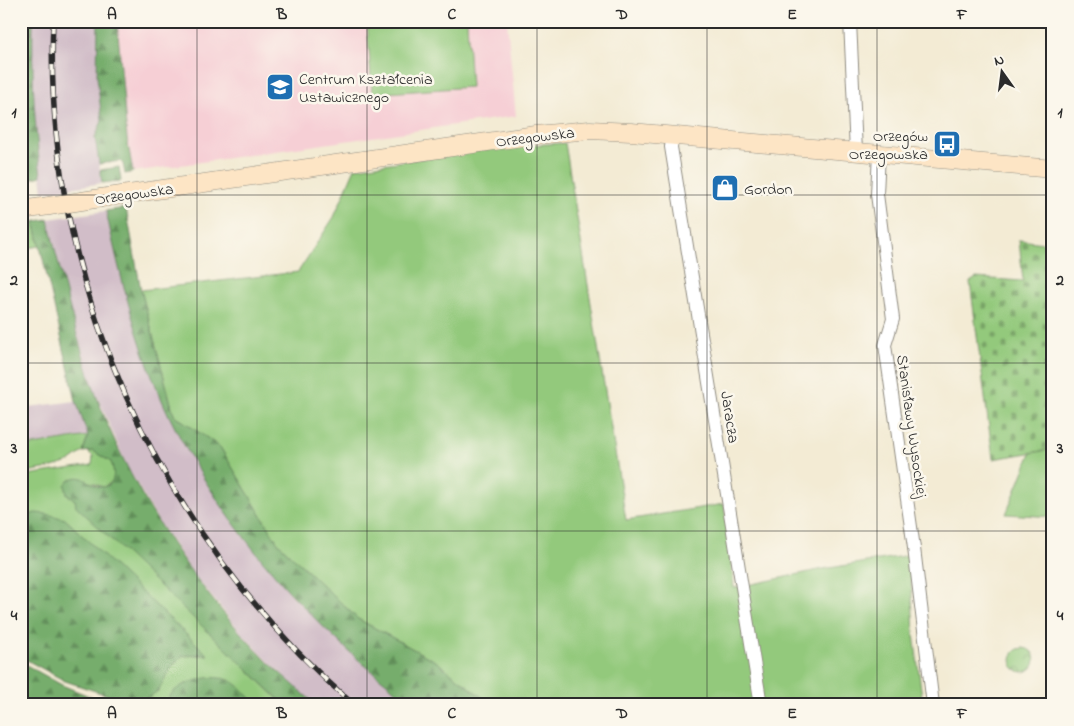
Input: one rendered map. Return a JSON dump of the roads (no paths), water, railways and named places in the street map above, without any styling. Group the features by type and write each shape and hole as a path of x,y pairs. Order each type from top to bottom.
{"street":[{"path":"850,21 856,152"},
{"name":"Orzegowska","path":"21,210 563,132 590,130 673,135 1053,169"},
{"name":"Jaracza","path":"673,135 671,147 761,705"},
{"name":"Stanisławy Wysockiej","path":"879,153 877,194 894,319 885,345 914,548 933,705"}],"railway":[{"path":"53,21 55,118 68,213 92,307 126,397 170,483 223,564 285,638 354,705"}],"place":[{"name":"Centrum Kształcenia Ustawicznego","path":"280,87"},
{"name":"Orzegów Orzegowska","path":"947,144"},
{"name":"Gordon","path":"725,188"}]}
